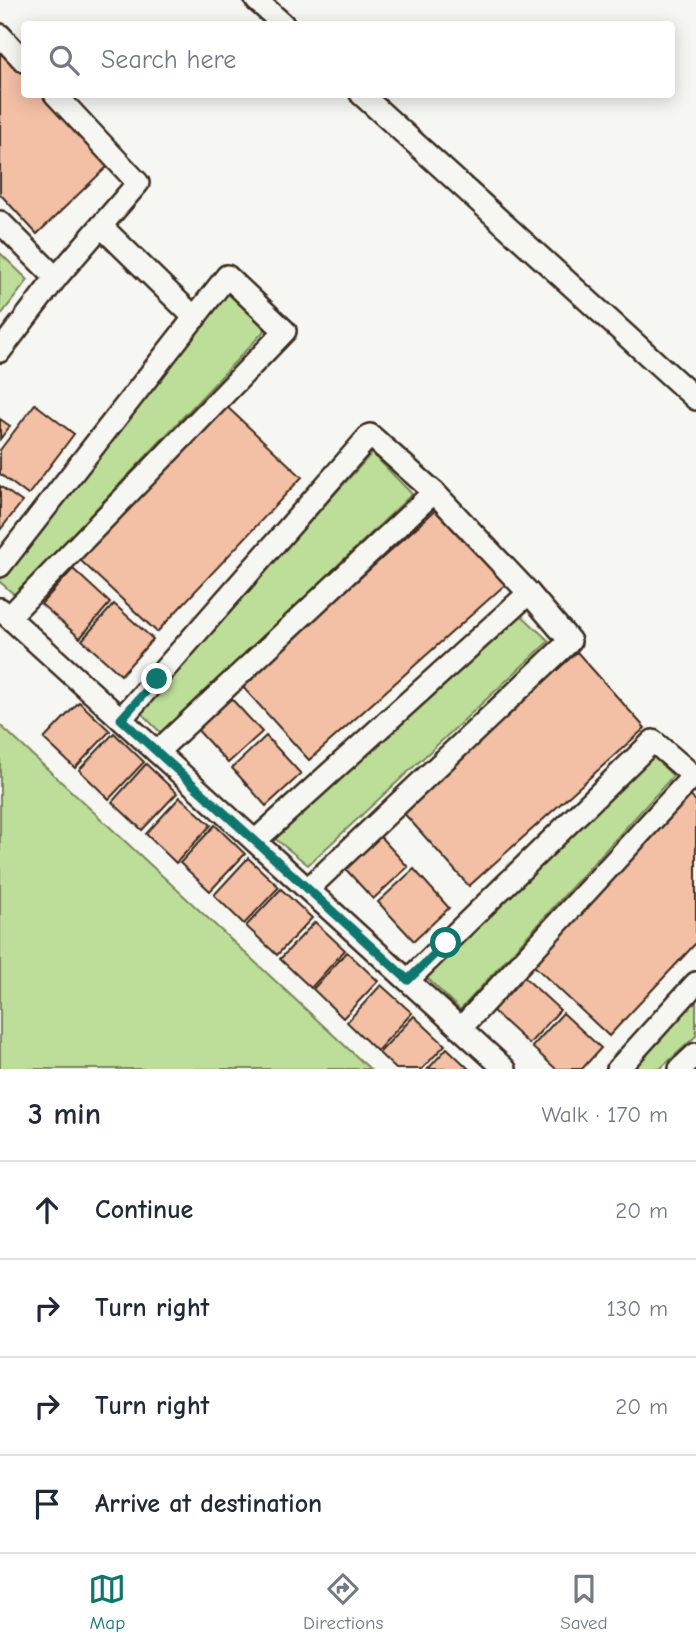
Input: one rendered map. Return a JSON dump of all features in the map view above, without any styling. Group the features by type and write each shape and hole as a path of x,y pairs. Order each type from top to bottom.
{"street":[{"path":"256,0 280,21"},
{"path":"0,34 21,58"},
{"path":"0,351 56,278 138,183 59,98"},
{"path":"365,98 696,399"},
{"path":"0,222 56,278"},
{"path":"101,226 195,318"},
{"path":"0,566 228,276 285,331 4,613 505,1069"},
{"path":"121,719 370,435 434,492 570,640 308,889"},
{"path":"157,752 434,492"},
{"path":"255,841 529,593"},
{"path":"408,980 653,741 695,777 461,1028"},
{"path":"618,1069 696,983"},
{"path":"680,1069 696,1054"}],"green space":[{"path":"0,253 28,280 0,316"},
{"path":"228,289 268,327 15,595 0,582 0,576"},
{"path":"372,453 412,494 162,734 138,710"},
{"path":"518,612 549,641 308,865 273,837"},
{"path":"0,725 370,1069 0,1069"},
{"path":"651,754 673,776 460,1010 423,974"},
{"path":"696,989 696,1036 660,1069 623,1069"}],"building":[{"path":"0,48 21,71 21,98 48,98 110,164 37,234 0,194"},
{"path":"35,404 74,434 28,495 0,474 0,450"},
{"path":"225,405 302,477 157,632 80,560"},
{"path":"0,419 10,426 0,439"},
{"path":"0,486 22,502 0,530"},
{"path":"439,507 507,583 309,760 241,685"},
{"path":"73,569 110,603 80,638 41,604"},
{"path":"114,604 153,639 121,675 82,640"},
{"path":"577,652 645,728 469,886 401,810"},
{"path":"228,695 262,732 228,763 194,726"},
{"path":"79,702 110,731 75,768 44,739"},
{"path":"114,733 144,762 109,799 79,770"},
{"path":"266,736 301,774 266,806 232,768"},
{"path":"146,764 177,793 142,830 112,802"},
{"path":"689,795 696,801 696,943 609,1036 532,964"},
{"path":"180,797 211,825 176,863 146,834"},
{"path":"215,825 245,854 210,891 180,863"},
{"path":"376,832 408,867 373,899 341,864"},
{"path":"248,858 279,887 244,924 214,895"},
{"path":"414,869 449,908 414,941 378,902"},
{"path":"281,889 312,918 277,955 246,926"},
{"path":"315,922 345,950 311,988 280,959"},
{"path":"347,952 378,981 343,1018 313,989"},
{"path":"522,975 560,1010 529,1044 491,1009"},
{"path":"381,985 412,1013 377,1051 347,1022"},
{"path":"563,1013 601,1048 582,1069 556,1069 532,1047"},
{"path":"414,1016 445,1045 422,1069 396,1069 379,1053"},
{"path":"447,1048 469,1069 428,1069"}],"route":[{"path":"157,679 121,719 408,980 446,943"}]}
